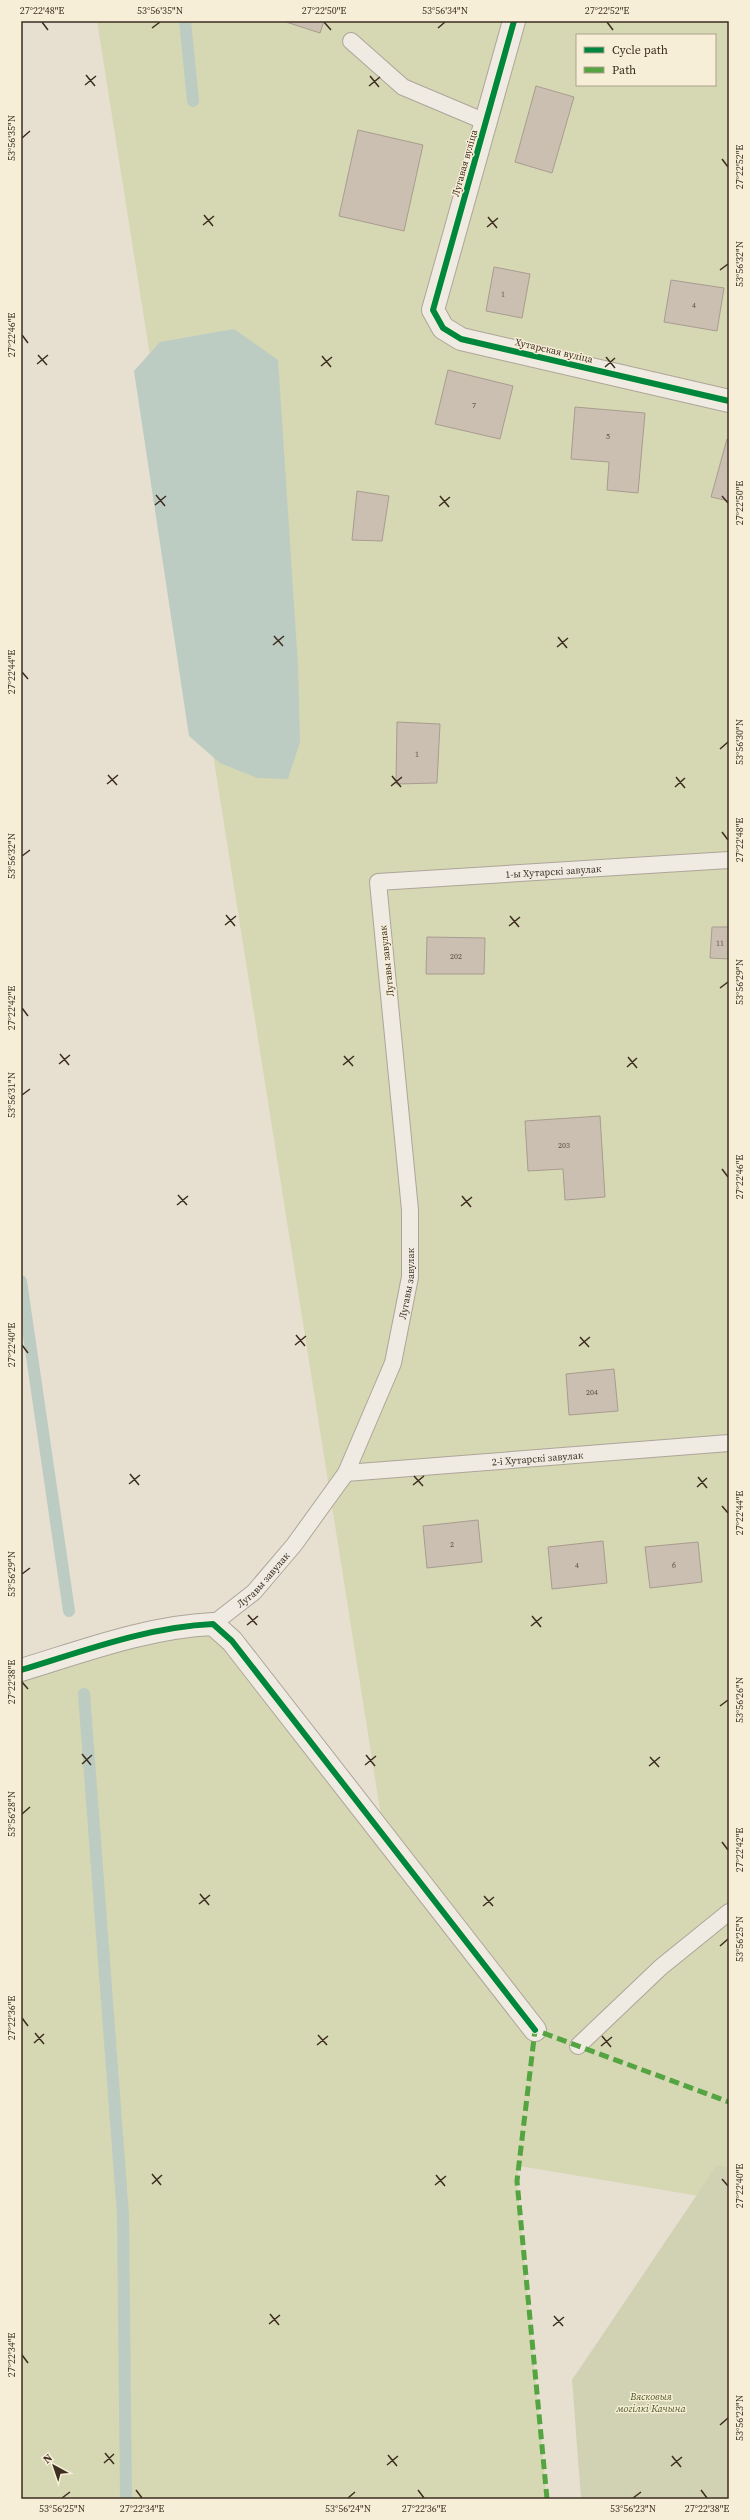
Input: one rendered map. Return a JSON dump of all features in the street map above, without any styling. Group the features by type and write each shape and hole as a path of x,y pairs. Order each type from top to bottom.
{"street":[{"name":"Лугавая вуліца","path":"433,310 514,21"},
{"name":"Хутарская вуліца","path":"433,310 443,328 461,338 729,401"},
{"path":"21,1670 142,1635 182,1626 213,1624 232,1641 535,2030"}],"lane":[{"path":"351,41 404,87 486,122"},
{"name":"1-ы Хутарскі завулак","path":"378,882 729,860"},
{"name":"Лугавы завулак","path":"213,1624 254,1592 294,1545 346,1473 393,1363 410,1277 410,1210 378,882"},
{"name":"2-і Хутарскі завулак","path":"346,1473 729,1443"},
{"path":"578,2046 661,1967 729,1912"}],"green space":[{"path":"97,21 729,21 729,2201 519,2166 517,2181 547,2499 21,2499 21,1670 213,1624 384,1835"},
{"name":"Вясковыя могілкі Качына","path":"717,2165 729,2167 729,2499 581,2499 572,2380"}],"shaded area":[{"path":"234,329 278,360 298,665 300,742 288,779 257,778 220,763 189,736 134,371 160,342"}],"building":[{"path":"283,21 324,21 320,33"},
{"path":"536,86 574,97 552,173 515,162"},
{"path":"358,130 423,145 404,231 339,216"},
{"path":"494,267 530,274 522,318 486,311"},
{"path":"671,280 724,288 717,331 664,322"},
{"path":"448,370 513,386 500,439 435,424"},
{"path":"575,407 645,413 638,493 607,490 609,462 571,459"},
{"path":"727,439 729,440 729,501 711,497"},
{"path":"357,491 389,496 382,541 352,540"},
{"path":"397,722 440,724 437,783 396,784"},
{"path":"712,927 729,927 729,959 710,958"},
{"path":"427,937 485,938 484,974 426,974"},
{"path":"600,1116 605,1197 565,1200 563,1169 528,1171 525,1121"},
{"path":"614,1369 618,1411 569,1415 566,1374"},
{"path":"478,1520 482,1562 427,1568 423,1526"},
{"path":"603,1541 607,1583 552,1589 548,1547"},
{"path":"698,1542 702,1582 650,1588 645,1547"}],"waterway":[{"path":"185,21 193,101"},
{"path":"21,1281 69,1611"},
{"path":"84,1694 123,2215 126,2499"}],"marked path":[{"path":"547,2499 517,2181 535,2030 729,2102"}],"cycle path":[{"path":"514,21 433,310 443,328 461,339 729,401"},
{"path":"21,1670 140,1635 188,1626 213,1624 232,1641 535,2030"}]}
